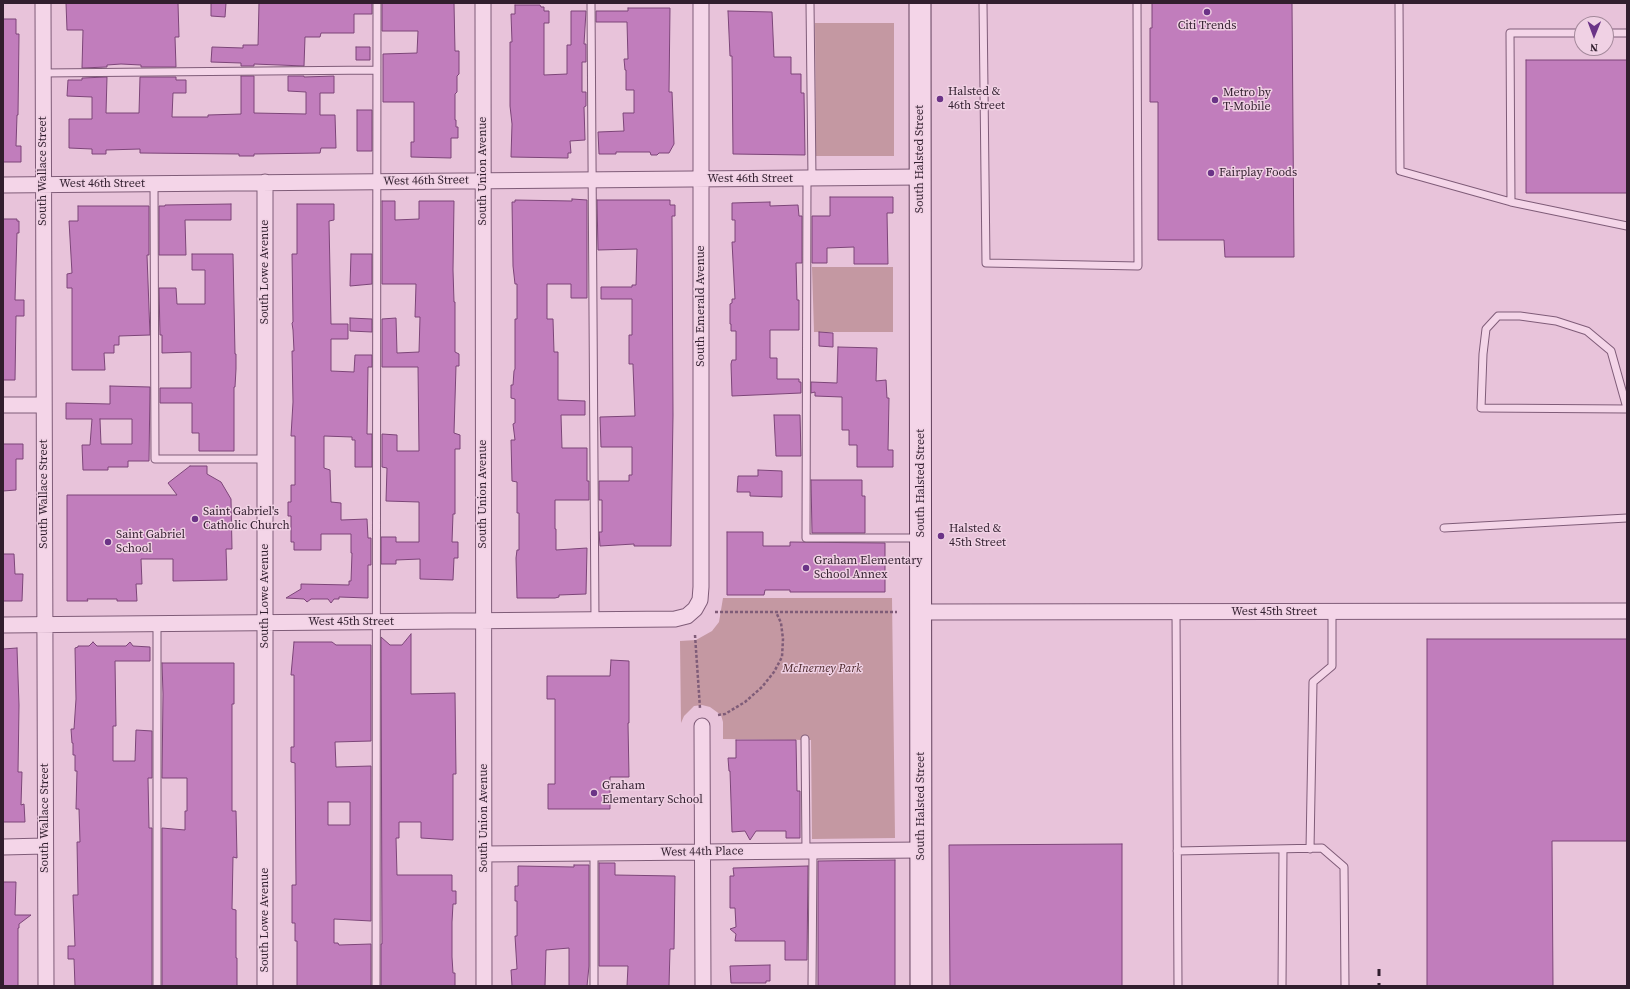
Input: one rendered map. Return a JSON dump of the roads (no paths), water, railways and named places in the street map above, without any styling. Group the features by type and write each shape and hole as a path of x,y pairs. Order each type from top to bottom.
{"main road":[{"name":"South Halsted Street","path":"920,3 922,986"}],"street":[{"name":"South Wallace Street","path":"43,3 46,986"},
{"name":"South Union Avenue","path":"483,3 484,986"},
{"name":"South Emerald Avenue","path":"695,609 700,600 701,587 701,3"},
{"name":"West 46th Street","path":"3,185 920,177"},
{"name":"South Lowe Avenue","path":"265,182 265,986"},
{"path":"3,405 44,405"},
{"name":"West 45th Street","path":"3,624 675,619 687,616 695,609"},
{"name":"West 45th Street","path":"921,612 1627,611"},
{"path":"702,726 703,986"},
{"path":"3,846 45,846"},
{"name":"West 44th Place","path":"484,854 921,850"}],"lane":[{"path":"376,986 377,3"},
{"path":"591,3 595,620"},
{"path":"810,3 810,178 806,538 921,538"},
{"path":"983,3 986,263 1138,266 1137,3"},
{"path":"1399,3 1400,171 1511,202 1627,226"},
{"path":"1511,202 1510,33 1574,33"},
{"path":"1614,33 1627,33"},
{"path":"43,73 377,70"},
{"path":"154,183 154,459 265,459"},
{"path":"1498,316 1520,316 1556,321 1587,331 1611,351 1627,408 1481,408 1482,354 1486,329 1498,316"},
{"path":"1444,528 1627,518"},
{"path":"1176,612 1178,986"},
{"path":"1310,849 1313,682 1332,666 1332,612"},
{"path":"157,624 157,986"},
{"path":"805,739 812,986"},
{"path":"1177,851 1322,848 1344,868 1345,986"},
{"path":"1282,986 1283,849"},
{"path":"594,853 594,986"}],"railway":[{"path":"1379,969 1379,986"}],"place":[{"name":"Citi Trends","path":"1207,12"},
{"name":"Halsted & 46th Street","path":"940,99"},
{"name":"Metro by T-Mobile","path":"1215,100"},
{"name":"Fairplay Foods","path":"1211,173"},
{"name":"Saint Gabriel's Catholic Church","path":"195,519"},
{"name":"Halsted & 45th Street","path":"941,536"},
{"name":"Saint Gabriel School","path":"108,542"},
{"name":"Graham Elementary School Annex","path":"806,568"},
{"name":"Graham Elementary School","path":"594,793"}],"park label":[{"name":"McInerney Park","path":"822,669"}]}
